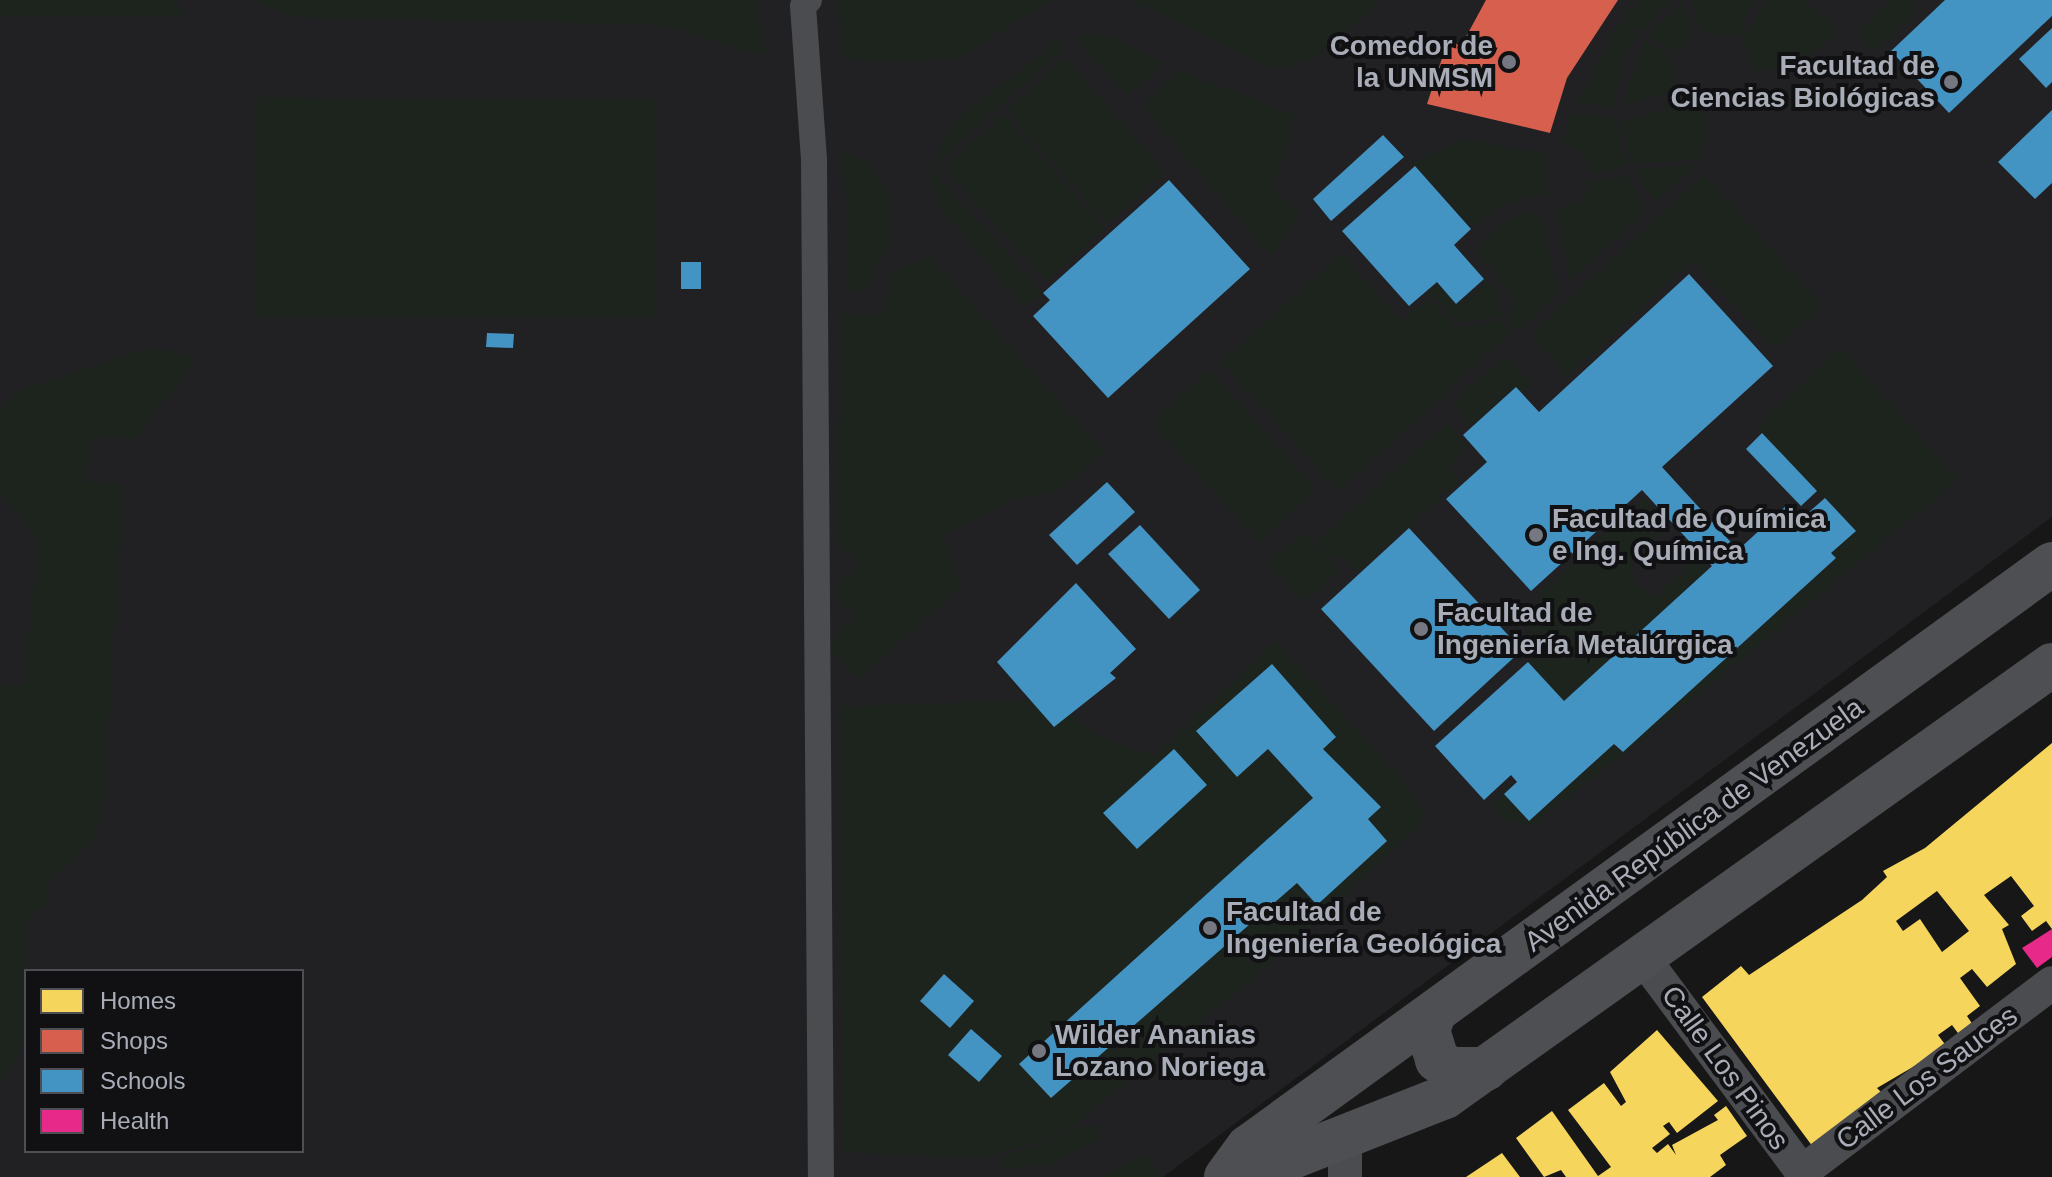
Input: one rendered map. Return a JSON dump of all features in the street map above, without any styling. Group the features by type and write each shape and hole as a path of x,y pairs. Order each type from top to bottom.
{"main road":[{"name":"Avenida República de Venezuela","path":"1226,1177 1248,1147 2052,564"},
{"path":"1242,1177 1345,1158 1431,1105 1644,959 2052,665"},
{"path":"1434,1014 1429,1046 1437,1060 1451,1069 1486,1069"}],"street":[{"path":"809,0 803,6 814,160 821,1177"},
{"name":"Calle Los Pinos","path":"1644,959 1804,1174"},
{"name":"Calle Los Sauces","path":"1804,1174 2052,983"}],"shaded area":[{"path":"0,0 2052,0 2052,517 1163,1177 0,1177"},
{"path":"0,0 175,0 187,17 0,16"},
{"path":"251,0 756,0 764,56 663,25 296,17"},
{"path":"839,0 1051,0 958,58 895,63 842,59"},
{"path":"1128,0 1382,0 1310,60 1286,67 1267,66"},
{"path":"1638,0 1673,0 1640,32 1623,16"},
{"path":"1691,0 1755,0 1737,37 1701,31"},
{"path":"1765,0 1803,0 1839,31 1802,60 1757,71 1742,41"},
{"path":"1892,0 1911,0 1919,9 1875,52 1857,33"},
{"path":"1682,3 1694,33 1673,53 1647,35"},
{"path":"1621,19 1639,34 1621,63 1614,107 1578,103"},
{"path":"1087,35 1112,37 1163,65 1127,95 1076,40"},
{"path":"1058,40 1066,45 930,169 954,122"},
{"path":"1644,40 1671,58 1672,91 1623,107"},
{"path":"1066,59 1166,172 1107,224 1006,111"},
{"path":"1179,70 1295,115 1274,189 1301,215 1272,257 1142,107"},
{"path":"257,97 658,100 656,318 255,316"},
{"path":"1677,99 1711,116 1698,160 1630,163 1620,121 1647,117"},
{"path":"1571,113 1617,119 1626,165 1593,173 1581,152 1563,143"},
{"path":"1004,115 1105,228 1046,281 944,168"},
{"path":"1460,139 1547,154 1545,193 1497,207 1472,228 1412,162"},
{"path":"844,149 870,166 888,191 889,247 863,290 847,290"},
{"path":"1697,164 1656,202 1633,170"},
{"path":"930,169 1043,293 1024,307 939,206"},
{"path":"1626,175 1647,210 1570,281 1557,208 1580,200 1591,182"},
{"path":"1704,175 1822,305 1775,349 1692,261 1568,376 1531,334"},
{"path":"1531,213 1541,216 1558,293 1518,331 1510,320 1513,298 1476,249 1508,218"},
{"path":"1341,254 1402,321 1429,299 1457,328 1502,320 1512,331 1457,380 1422,343 1458,383 1338,491 1221,362"},
{"path":"929,256 1104,452 1060,490 1014,499 942,535 962,586 858,679 826,644 856,617 832,590 861,565 839,544 841,315 881,316 893,272"},
{"path":"1488,281 1498,290 1501,316 1459,322 1428,293 1437,285 1461,305"},
{"path":"154,347 196,359 135,439 93,436 83,481 123,484 104,796 94,841 50,879 47,903 23,921 24,1041 0,1085 0,687 23,685 39,543 0,491 0,408 21,389"},
{"path":"1840,347 1958,480 1625,754 1533,824 1509,823 1491,806 1504,794 1529,821 1614,744 1623,752 1836,558 1831,553 1855,531 1756,428"},
{"path":"1504,357 1533,383 1521,393 1515,387 1472,425 1452,402"},
{"path":"1209,370 1316,489 1260,542 1151,423"},
{"path":"1447,422 1467,448 1447,466 1460,480 1358,572 1341,554 1332,560 1316,543"},
{"path":"1644,499 1670,527 1631,553 1634,583 1655,597 1697,558 1709,569 1564,701 1528,662 1536,655 1525,640 1541,592"},
{"path":"1303,532 1339,571 1304,603 1268,564"},
{"path":"1276,642 1396,773 1423,810 1420,825 1271,963 1066,1132 982,1159 844,1152 840,706 1050,700 1099,736 1154,756"},
{"path":"1093,1124 1103,1139 1051,1164 999,1169 1001,1157"},
{"path":"1143,1154 1162,1177 1099,1177"}],"building: Homes":[{"path":"2052,743 2052,929 2046,921 2032,931 2021,916 2034,906 2011,876 1984,895 2009,925 2002,929 2016,964 1987,987 1972,969 1960,978 1980,1006 1967,1016 1975,1028 1961,1037 1952,1025 1938,1035 1947,1047 1877,1088 1883,1094 1813,1147 1702,997 1741,966 1749,975 1862,900 1887,877 1883,871 1925,848","holes":["1937,891 1969,931 1942,952 1920,919 1903,931 1896,921"]},
{"path":"1657,1030 1718,1101 1677,1133 1669,1122 1663,1126 1670,1134 1652,1148 1657,1153 1668,1144 1676,1155 1672,1145 1718,1120 1714,1115 1726,1106 1747,1136 1720,1155 1726,1165 1710,1177 1566,1177 1561,1170 1544,1177 1516,1138 1552,1111 1598,1176 1611,1167 1568,1110 1604,1083 1621,1106 1626,1102 1610,1072"},
{"path":"1502,1153 1520,1177 1466,1177"}],"building: Shops":[{"name":"Comedor de la UNMSM","path":"1486,0 1618,0 1567,78 1550,133 1427,104 1448,40 1461,46"}],"building: Schools":[{"name":"Facultad de Ciencias Biológicas","path":"1945,0 2052,0 2052,16 1949,113 1891,51"},
{"path":"2052,28 2052,82 2046,88 2019,59"},
{"path":"2052,110 2052,183 2035,199 1998,162"},
{"path":"1383,135 1404,157 1331,221 1313,199"},
{"path":"1415,166 1471,229 1454,245 1484,279 1456,304 1437,282 1409,306 1342,231"},
{"path":"1169,180 1250,269 1108,398 1033,316 1050,300 1043,293"},
{"path":"681,262 701,262 701,289 681,289"},
{"name":"Facultad de Química e Ing. Química","path":"1689,274 1773,366 1662,467 1738,550 1787,505 1801,519 1825,498 1856,531 1831,553 1836,558 1623,752 1614,744 1529,821 1504,794 1517,782 1511,775 1484,800 1435,746 1528,662 1564,701 1712,566 1642,490 1531,591 1446,499 1487,462 1463,435 1516,387 1539,412"},
{"path":"487,333 514,334 513,348 486,347"},
{"path":"1762,433 1817,491 1801,506 1746,449"},
{"path":"1107,482 1135,512 1077,565 1049,535"},
{"path":"1140,525 1200,590 1169,619 1108,554"},
{"name":"Facultad de Ingeniería Metalúrgica","path":"1409,528 1522,650 1434,731 1321,609"},
{"path":"1076,583 1136,649 1110,673 1116,678 1054,727 997,662"},
{"name":"Facultad de Ingeniería Geológica","path":"1272,664 1336,737 1323,749 1381,807 1368,819 1387,841 1317,905 1297,883 1051,1098 1019,1064 1313,798 1268,749 1237,777 1196,731"},
{"path":"1174,749 1207,785 1137,849 1103,813"},
{"path":"944,974 974,1001 950,1028 920,1001"},
{"path":"971,1029 1002,1056 979,1082 948,1055"}],"building: Health":[{"path":"2052,929 2052,957 2037,968 2022,948"}],"place":[{"name":"Comedor de la UNMSM","path":"1509,62"},
{"name":"Facultad de Ciencias Biológicas","path":"1951,82"},
{"name":"Facultad de Química e Ing. Química","path":"1536,535"},
{"name":"Facultad de Ingeniería Metalúrgica","path":"1421,629"},
{"name":"Facultad de Ingeniería Geológica","path":"1210,928"},
{"name":"Wilder Ananias Lozano Noriega","path":"1039,1051"}]}
